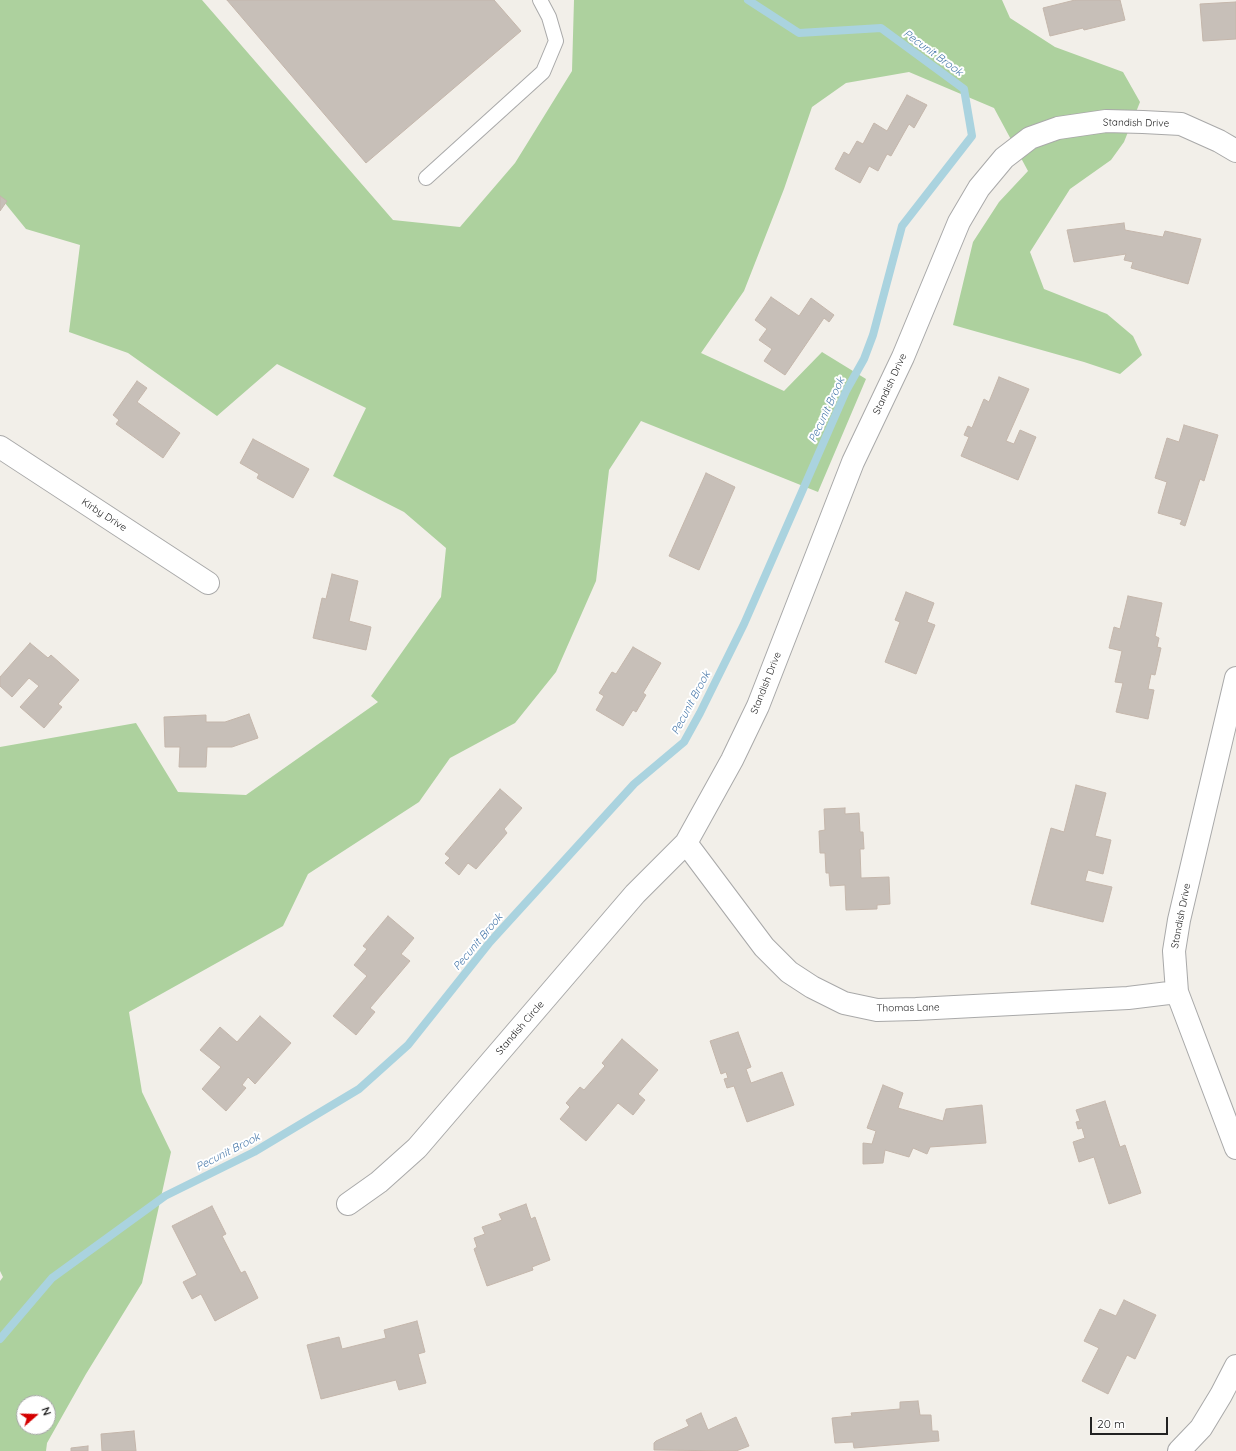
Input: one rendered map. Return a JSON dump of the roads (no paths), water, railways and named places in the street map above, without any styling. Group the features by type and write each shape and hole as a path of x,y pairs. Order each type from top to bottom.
{"street":[{"name":"Standish Drive","path":"686,843 732,760 758,706 853,462 903,357 959,222 979,188 1004,158 1030,138 1058,128 1106,121 1181,124 1219,141 1236,151"},
{"name":"Kirby Drive","path":"0,447 208,583"},
{"name":"Standish Drive","path":"1236,678 1178,920 1174,951 1177,992 1236,1148"},
{"name":"Thomas Lane","path":"686,843 764,947 788,972 812,987 844,1003 877,1010 916,1009 1128,998 1177,992"},
{"name":"Standish Circle","path":"348,1204 380,1182 417,1148 635,894 686,843"},
{"path":"1180,1451 1201,1428 1222,1394 1236,1366"}],"lane":[{"path":"426,178 543,72 556,41 549,17 540,0"}],"waterway":[{"name":"Pecunit Brook","path":"0,1339 52,1278 165,1196 254,1152 359,1089 408,1045 490,942 634,784 684,742 744,624 846,391 864,359 873,335 902,226 972,136 964,89 881,28 799,33 748,0"}]}
